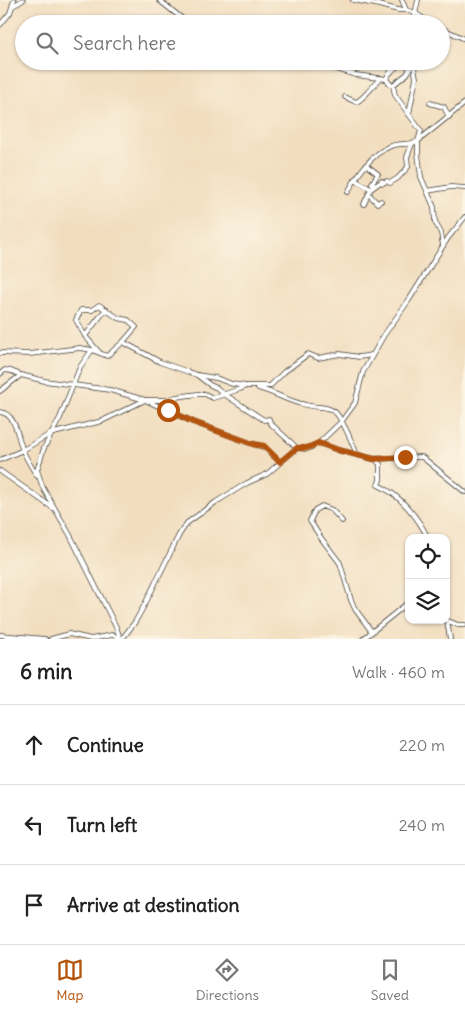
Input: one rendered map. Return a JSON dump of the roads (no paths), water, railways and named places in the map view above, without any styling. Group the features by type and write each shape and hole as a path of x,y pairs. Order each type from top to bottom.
{"street":[{"path":"13,6 14,0"},
{"path":"0,25 13,6 23,0"},
{"path":"159,0 178,15"},
{"path":"353,0 406,10 418,15"},
{"path":"402,0 406,10"},
{"path":"415,13 418,0"},
{"path":"450,32 465,39"},
{"path":"339,70 384,79 393,85"},
{"path":"344,97 356,102 360,101 370,87 384,79 393,70"},
{"path":"393,85 409,70"},
{"path":"409,114 416,78 415,70"},
{"path":"393,85 395,95 421,131 418,141 421,177 434,207 435,222 441,232 443,246"},
{"path":"430,103 444,107 449,117"},
{"path":"348,192 366,164 393,145 412,144 418,141 465,103"},
{"path":"371,189 382,181 384,183 387,180 390,183 401,175 408,166 407,157 412,144"},
{"path":"364,204 372,183 378,174 366,164"},
{"path":"355,180 371,189 377,203 381,201"},
{"path":"427,191 451,187 465,188"},
{"path":"121,639 135,622 179,535 187,523 247,483 267,474 297,448 307,448 319,443 341,422 355,403 360,379 390,325 436,260 443,246 465,217"},
{"path":"0,354 30,354 80,348 99,352 107,356 136,327 128,320 118,318 99,305 92,310 80,311 76,320 99,352"},
{"path":"86,336 106,309"},
{"path":"123,342 160,362 197,375 272,391 303,405 331,410 336,413 355,447 357,455"},
{"path":"38,478 38,464 50,434 60,418 80,367 92,350"},
{"path":"256,387 270,386 284,372 308,354 318,358 340,354 359,357 372,355"},
{"path":"0,374 5,370 11,370 45,382 74,384 110,390 145,400 193,422 253,444 264,446 280,462"},
{"path":"0,391 21,375"},
{"path":"197,375 264,420 269,419 270,423 297,448"},
{"path":"0,460 23,450 50,434 102,421 145,400 167,400 198,394 205,394 213,398 246,386"},
{"path":"0,412 7,413 13,421 23,450 70,535 121,639"},
{"path":"319,443 374,459 422,458 465,492"},
{"path":"374,459 380,464 378,485 387,489 409,510 426,534"},
{"path":"0,471 56,512"},
{"path":"342,521 332,510 322,506 315,510 310,521 340,563 355,609 372,632"},
{"path":"362,639 405,605"},
{"path":"450,622 465,626"},
{"path":"447,624 450,639"},
{"path":"51,639 69,634 91,638 108,635 121,639"},
{"path":"0,635 45,639"}]}
